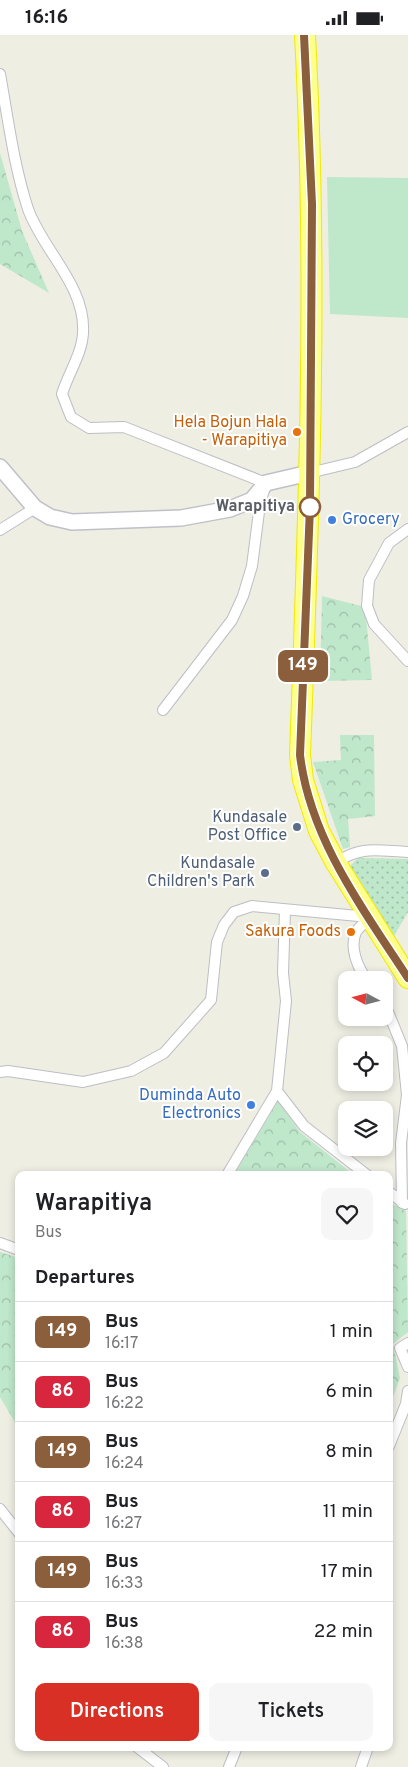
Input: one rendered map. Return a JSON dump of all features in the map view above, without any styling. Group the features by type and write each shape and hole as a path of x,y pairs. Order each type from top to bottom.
{"highway":[{"path":"304,35 312,204 310,507 300,755 303,780 319,831 336,863 408,978"}],"street":[{"path":"0,75 15,155 28,209 44,244 75,291 81,313 83,332 81,347 62,394 71,417 89,427 124,427 266,483 354,462 408,432"},
{"path":"2,472 35,508 50,517 72,522 181,518 230,509 252,500 266,483"},
{"path":"163,710 232,620 252,566 260,504 266,483"},
{"path":"0,530 35,508"},
{"path":"408,529 389,543 369,580 367,606 374,624 408,661"},
{"path":"336,863 350,853 364,850 408,852"},
{"path":"0,1072 8,1071 83,1081 131,1071 164,1053 211,1000 217,942 224,925 234,912 252,906 370,917"},
{"path":"229,1171 277,1091 286,1001 283,973 285,910"},
{"path":"360,971 355,956 356,932 370,917"},
{"path":"393,1024 402,1046 407,1095 401,1143 405,1204"},
{"path":"277,1091 304,1127 362,1171"},
{"path":"393,1195 405,1204"},
{"path":"0,1243 15,1249"},
{"path":"408,1343 400,1348 408,1367"},
{"path":"393,1435 406,1404 408,1391"},
{"path":"0,1510 15,1528"},
{"path":"142,1751 163,1767"},
{"path":"229,1767 235,1751"},
{"path":"361,1767 367,1751"}],"green space":[{"path":"0,153 22,231 49,293 0,264"},
{"path":"327,177 408,178 408,318 330,314"},
{"path":"322,596 361,606 366,617 372,680 320,681"},
{"path":"340,735 374,735 375,816 348,819 350,847 343,849 313,762 341,760"},
{"path":"358,858 408,859 408,912 394,936 350,866"},
{"path":"278,1101 300,1132 349,1171 236,1171"},
{"path":"393,1204 406,1211 408,1332 393,1344"},
{"path":"0,1252 15,1257 15,1422 0,1397"},
{"path":"393,1344 400,1378 393,1397"}],"bus line":[{"name":"149","path":"304,35 310,126 312,204 310,507 300,755 303,780 319,831 336,863 408,978"}],"place":[{"name":"Hela Bojun Hala - Warapitiya","path":"297,432"},
{"name":"Warapitiya","path":"310,507"},
{"name":"Grocery","path":"332,520"},
{"name":"Kundasale Post Office","path":"297,827"},
{"name":"Kundasale Children's Park","path":"265,873"},
{"name":"Sakura Foods","path":"351,932"},
{"name":"Duminda Auto Electronics","path":"251,1105"}]}
